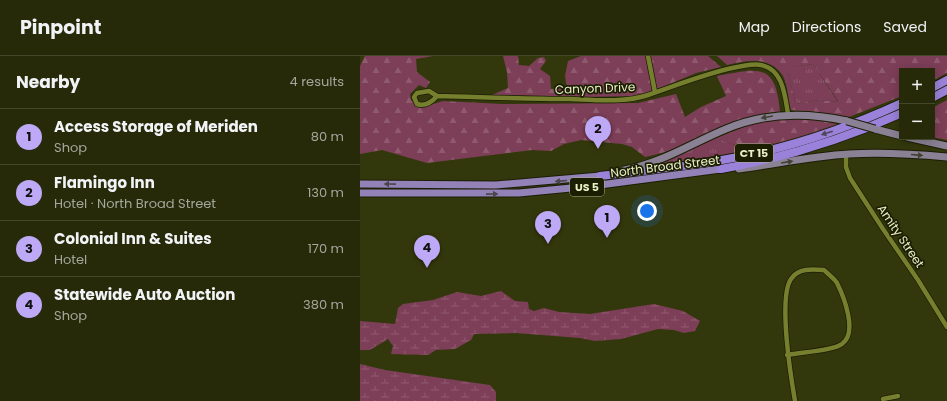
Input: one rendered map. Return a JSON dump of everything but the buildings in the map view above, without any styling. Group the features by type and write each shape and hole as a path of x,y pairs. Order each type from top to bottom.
{"highway":[{"path":"935,86 947,80"},
{"path":"935,96 947,90"},
{"name":"CT 15","path":"600,176 718,160 768,150 836,130 900,104"},
{"name":"CT 15","path":"721,169 769,159 815,146 859,131 899,114"},
{"name":"North Broad Street","path":"360,193 518,193 568,189 721,169"},
{"name":"North Broad Street","path":"360,184 517,184 600,176"},
{"path":"435,184 436,194"}],"main road":[{"name":"North Broad Street","path":"600,176 656,162 722,130 747,121 788,114 847,121 899,135"},
{"path":"920,140 947,146"},
{"name":"North Broad Street","path":"721,169 732,170 846,154 900,154 947,157"}],"street":[{"path":"648,56 655,92"},
{"name":"Canyon Drive","path":"437,96 432,101 421,105 417,104 414,97 417,93 429,91 437,96 606,99 638,97 699,76 727,69 760,64 773,70 778,76 784,91 788,114"},
{"name":"Amity Street","path":"846,154 846,167 850,178 918,280 947,327"},
{"path":"787,354 832,348 843,344 849,334 850,321 837,282 824,270 805,269 791,279 786,292 787,354 795,401"},
{"path":"884,400 898,396"}],"green space":[{"path":"365,56 433,56 416,59 417,72 430,82 426,88 419,85 410,94 411,100 420,108 443,101 502,104 638,103 676,94 685,117 701,107 726,96 717,76 744,71 754,71 762,72 769,77 774,84 778,96 780,112 745,118 679,147 663,153 645,157 632,147 622,144 581,140 564,144 551,151 532,150 427,163 382,150 360,154 360,66"},
{"path":"503,56 518,56 519,65 529,66 538,58 544,57 546,61 540,69 550,76 551,89 567,88 565,76 568,61 581,56 708,56 721,67 696,73 653,91 632,96 585,97 492,95 508,88 507,72"},
{"path":"717,56 947,56 947,73 935,79 935,68 899,68 899,97 849,117 791,110 785,80 778,70 765,62 742,62 727,65","holes":["813,64 838,102 819,100 796,104 788,74 792,67"]},
{"path":"813,64 838,102 819,100 796,104 788,74 791,67"},
{"path":"947,100 947,140 935,138 935,106"},
{"path":"806,118 837,124 794,138 762,145 747,146 733,144 721,139 721,136 762,120"},
{"path":"837,124 840,125 787,142 750,151 661,165 660,162 721,136 721,139 733,144 747,146 762,145 794,138"},
{"path":"501,291 515,301 528,302 529,309 534,311 544,308 559,312 590,314 654,304 683,311 700,321 695,331 684,333 674,330 658,329 621,339 595,341 580,338 516,333 474,334 471,340 455,349 436,350 428,355 391,354 393,346 388,339 370,350 360,350 360,321 395,324 398,308 403,304 433,300 457,292 481,296"},
{"path":"360,364 385,370 490,385 496,392 496,401 360,401"}],"place":[{"name":"Flamingo Inn","path":"598,149"},
{"name":"Access Storage of Meriden","path":"607,238"},
{"name":"Colonial Inn & Suites","path":"548,244"},
{"name":"Statewide Auto Auction","path":"427,268"}]}
